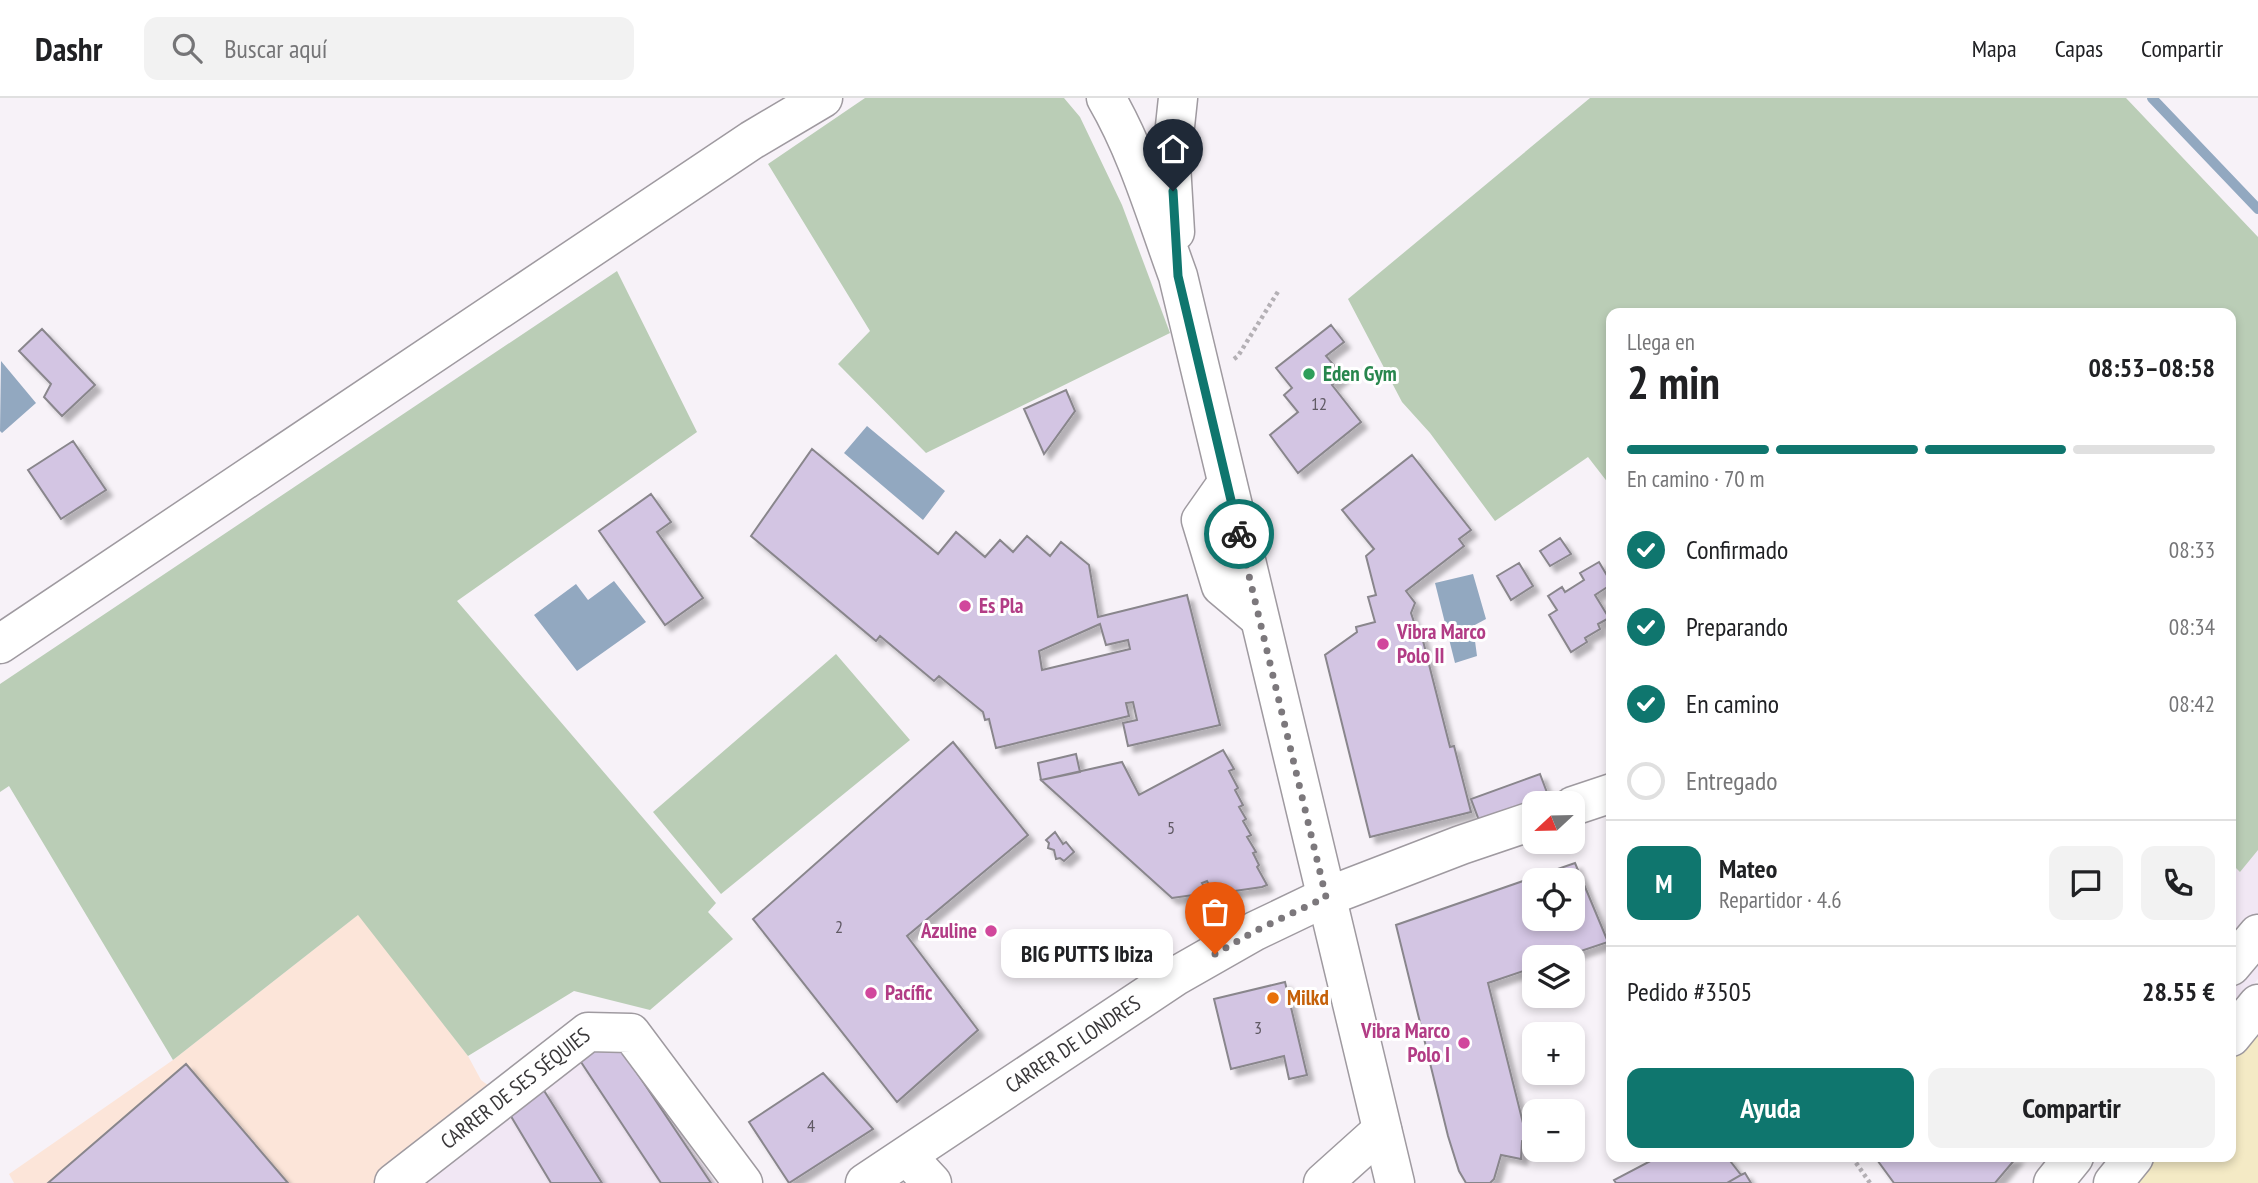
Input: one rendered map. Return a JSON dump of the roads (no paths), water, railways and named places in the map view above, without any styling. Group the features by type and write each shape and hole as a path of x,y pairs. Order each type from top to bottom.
{"main road":[{"path":"752,140 801,98"},
{"path":"0,644 752,140 823,98"},
{"path":"1106,98 1142,174 1178,276 1395,1183"},
{"path":"1178,98 1171,164 1178,276"},
{"path":"1586,802 1606,795"},
{"name":"CARRER DE LONDRES","path":"865,1183 919,1169 1176,976 1255,931 1326,897 1522,824"},
{"path":"2236,960 2258,934"},
{"path":"2236,1031 2258,1004"},
{"name":"CARRER DE SES SÉQUIES","path":"394,1183 588,1032 631,1033 743,1183"},
{"path":"1322,1183 1382,1130"},
{"path":"2053,1183 2070,1162"},
{"path":"2112,1183 2130,1162"}],"water":[{"path":"1,361 36,403 2,433 0,431"},
{"path":"867,426 945,491 923,520 844,453"},
{"path":"1473,574 1486,619 1473,626 1477,656 1455,663 1435,583"},
{"path":"614,581 646,622 577,671 534,615 576,584 588,600"}],"waterway":[{"path":"2152,98 2258,209"}],"place":[{"name":"Eden Gym","path":"1309,374"},
{"name":"Es Pla","path":"965,606"},
{"name":"Vibra Marco Polo II","path":"1383,644"},
{"name":"Azuline","path":"991,931"},
{"name":"BIG PUTTS Ibiza","path":"1215,954"},
{"name":"Pacífic","path":"871,993"},
{"name":"Milkd","path":"1273,998"},
{"name":"Vibra Marco Polo I","path":"1464,1043"}]}
